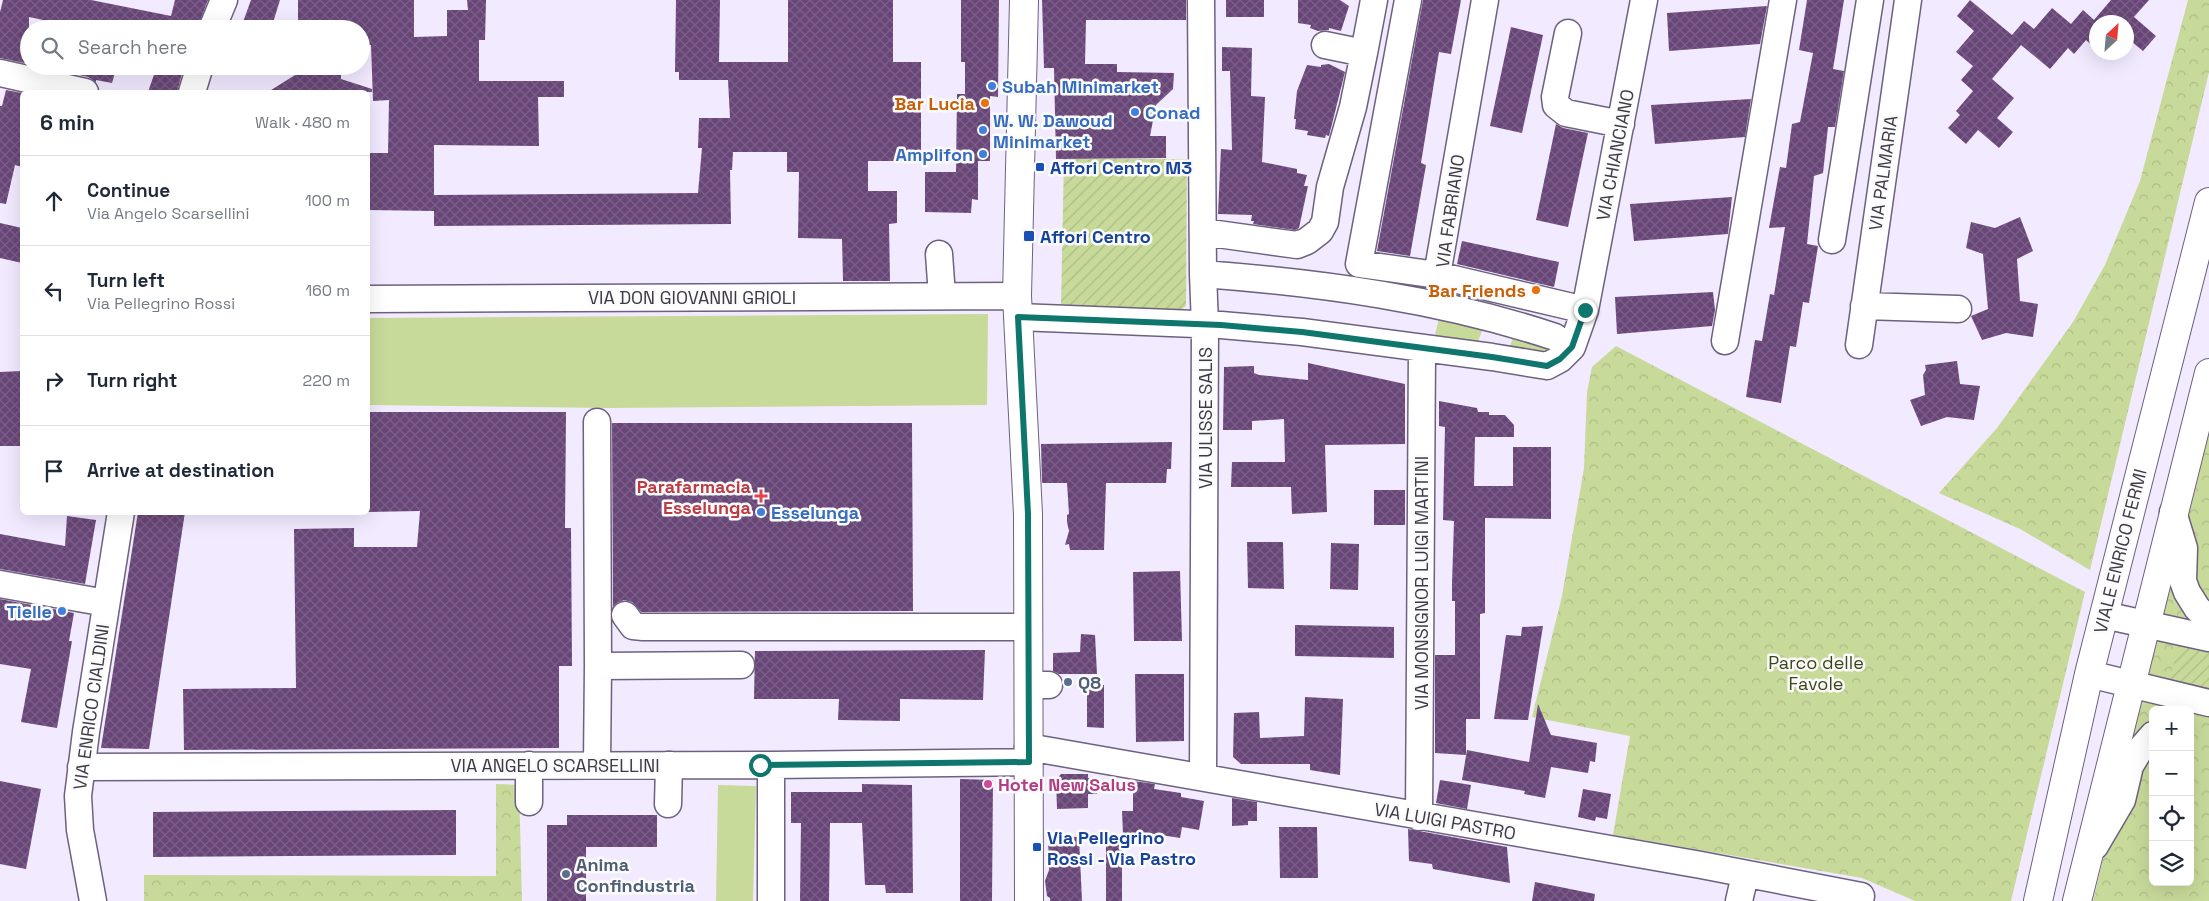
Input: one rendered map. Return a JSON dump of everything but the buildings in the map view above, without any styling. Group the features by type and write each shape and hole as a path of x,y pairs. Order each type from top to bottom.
{"main road":[{"path":"1024,0 1018,307 1039,685 1028,754 1029,901"},
{"name":"VIALE ENRICO FERMI","path":"2038,901 2089,674 2209,202"},
{"path":"2077,901 2209,372"}],"street":[{"path":"216,20 224,0"},
{"name":"VIA ULISSE SALIS","path":"1201,0 1205,325 1203,776"},
{"path":"1203,232 1296,245 1307,241 1320,231 1325,222 1330,187 1353,107 1374,0"},
{"path":"1408,0 1359,264 1437,275"},
{"name":"VIA FABRIANO","path":"1485,0 1437,275 1585,310"},
{"name":"VIA CHIANCIANO","path":"1422,349 1492,357 1547,366 1560,359 1572,347 1585,310 1644,0"},
{"path":"1725,341 1784,0"},
{"path":"1832,240 1870,0"},
{"name":"VIA PALMARIA","path":"1859,345 1908,0"},
{"path":"1568,33 1555,97 1556,105 1566,112 1621,124"},
{"path":"1325,45 1364,53"},
{"path":"0,73 75,90"},
{"path":"193,90 197,75"},
{"path":"939,254 942,296"},
{"path":"1203,274 1302,283 1437,304 1555,337"},
{"name":"VIA DON GIOVANNI GRIOLI","path":"370,298 942,296 1018,307 1205,325 1302,332 1422,349"},
{"path":"1864,306 1958,309"},
{"path":"1492,357 1501,321"},
{"name":"VIA MONSIGNOR LUIGI MARTINI","path":"1419,817 1422,349"},
{"path":"597,422 597,765"},
{"path":"2173,512 2184,548 2182,571 2187,592 2200,614 2209,620"},
{"name":"VIA ENRICO CIALDINI","path":"93,901 78,812 81,766 120,515"},
{"path":"0,584 106,602"},
{"path":"625,615 633,626 643,627 1035,630"},
{"path":"2104,615 2209,638"},
{"path":"598,666 741,665"},
{"path":"2089,674 2209,703"},
{"path":"2194,714 2209,710"},
{"path":"2088,858 2122,800 2130,766 2139,751 2149,740"},
{"name":"VIA LUIGI PASTRO","path":"1028,754 1075,745 1203,776 1419,817 1701,865 1861,896"},
{"name":"VIA ANGELO SCARSELLINI","path":"81,766 770,765 1028,754"},
{"path":"529,765 529,802"},
{"path":"668,804 669,765"},
{"path":"770,765 771,901"},
{"path":"1739,901 1745,875"}],"green space":[{"path":"2188,0 2209,0 2209,72 2090,570 2020,529 1939,493 1997,428 2073,322 2105,265 2140,181"},
{"path":"1064,159 1187,159 1186,306 1178,312 1061,305"},
{"path":"988,314 987,405 607,408 370,405 370,318"},
{"path":"1439,318 1483,328 1476,347 1434,339"},
{"path":"1513,336 1556,349 1540,355 1510,347"},
{"name":"Parco delle Favole","path":"1616,346 2085,592 2011,901 1915,901 1862,878 1613,835 1630,736 1532,717 1562,596 1584,468 1587,392 1592,367"},
{"path":"2209,420 2209,901 2093,901"},
{"path":"2180,640 2209,648 2209,693 2169,682"},
{"path":"496,784 519,785 522,901 144,901 144,875 496,876"},
{"path":"718,785 756,786 753,901 716,901"}],"place":[{"name":"Subah Minimarket","path":"992,86"},
{"name":"Bar Lucia","path":"985,103"},
{"name":"Conad","path":"1135,112"},
{"name":"W. W. Dawoud Minimarket","path":"983,130"},
{"name":"Amplifon","path":"983,154"},
{"name":"Affori Centro M3","path":"1040,167"},
{"name":"Affori Centro","path":"1029,236"},
{"name":"Bar Friends","path":"1536,290"},
{"name":"Parafarmacia Esselunga","path":"761,496"},
{"name":"Esselunga","path":"761,512"},
{"name":"Tielle","path":"62,611"},
{"name":"Q8","path":"1068,682"},
{"name":"Hotel New Salus","path":"988,784"},
{"name":"Via Pellegrino Rossi - Via Pastro","path":"1037,847"},
{"name":"Anima Confindustria","path":"566,874"}],"route":[{"path":"760,765 1029,762 1028,514 1018,317 1040,316 1221,325 1302,332 1547,366 1560,359 1572,347 1585,310"}]}
